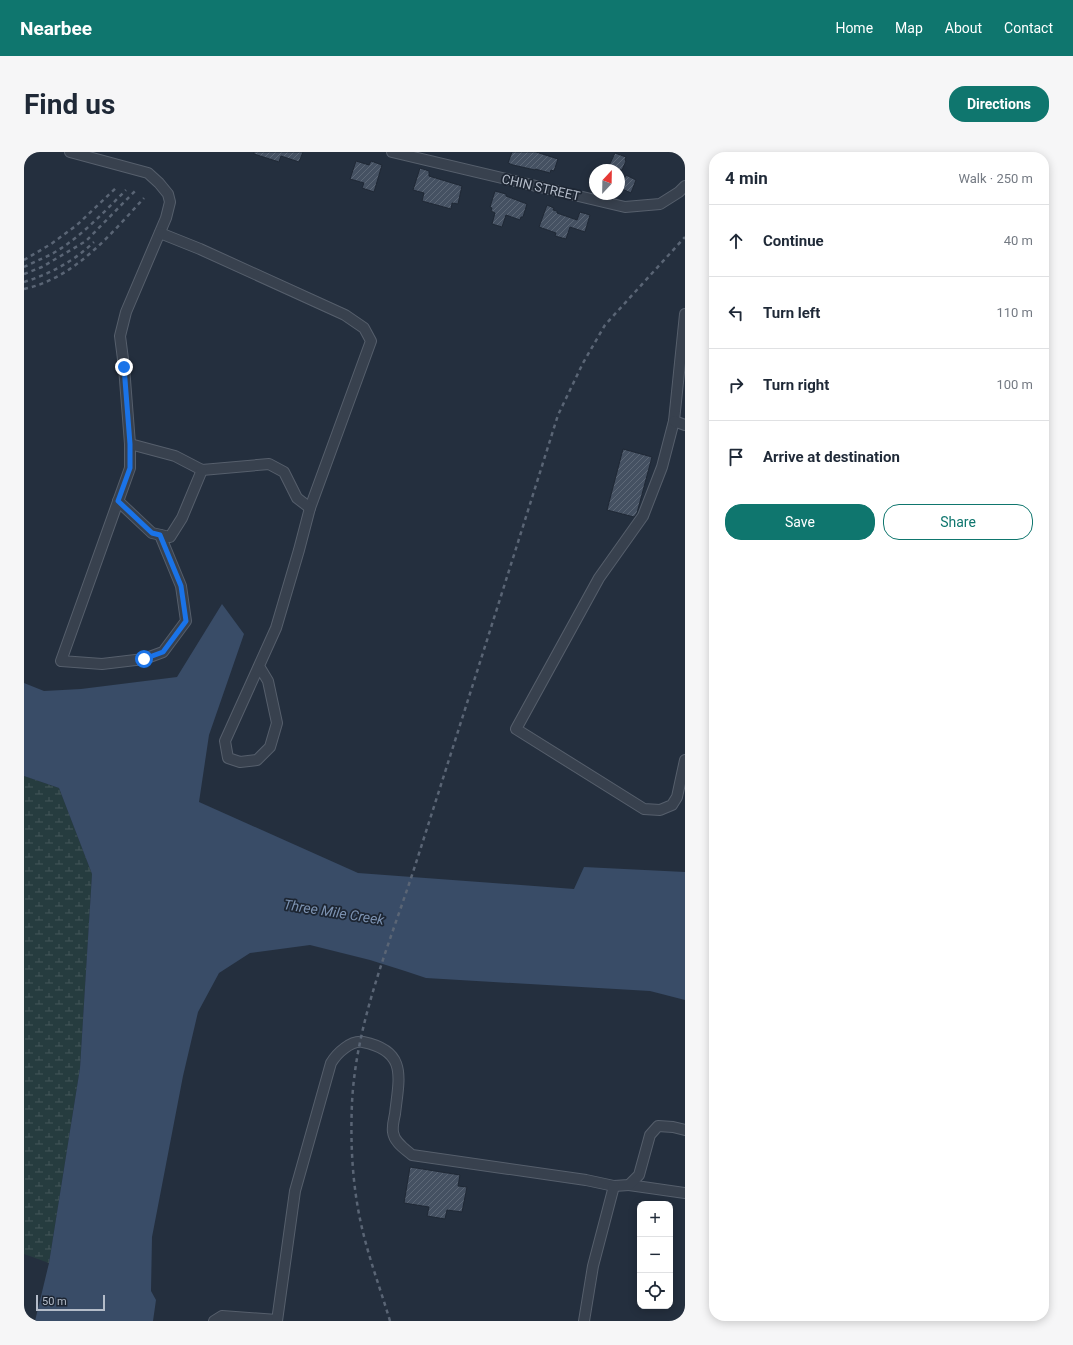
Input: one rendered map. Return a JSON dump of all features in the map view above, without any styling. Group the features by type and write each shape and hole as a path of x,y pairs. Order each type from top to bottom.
{"street":[{"path":"70,152 148,173 168,194 170,202 166,218 126,312 120,336 130,444 130,468 60,661 102,664 144,659 163,652 186,621 181,586 160,535"},
{"name":"CHIN STREET","path":"392,152 625,207 660,204 679,192 685,186"},
{"path":"160,233 200,249 345,315 364,328 371,341 310,508 276,628 224,742 228,758 240,762 256,760 270,746 277,723 268,681 259,666"},
{"path":"685,314 674,421 662,467 643,516 599,578 516,729 644,809 660,810 672,805 677,797 685,760"},
{"path":"674,421 685,425"},
{"path":"130,444 175,456 202,470 269,464 284,472 297,498 310,508"},
{"path":"118,501 152,533 170,537 182,518 202,470"},
{"path":"214,1321 222,1316 277,1320 295,1191 332,1063 337,1054 345,1048 361,1042 386,1049 393,1058 398,1069 398,1086 393,1132 397,1142 412,1155 586,1180 614,1186 629,1185 685,1193"},
{"path":"629,1185 639,1175 650,1135 658,1126 673,1127 685,1130"},
{"path":"584,1321 593,1266 614,1186"}],"green space":[{"path":"24,776 59,788 92,874 80,1068 49,1263 24,1254"}],"water":[{"name":"Three Mile Creek","path":"222,604 244,634 209,735 199,802 358,873 574,889 584,867 685,872 685,1000 650,991 426,978 370,960 310,945 250,953 219,973 198,1012 183,1076 152,1237 151,1291 156,1300 153,1321 35,1321 49,1263 80,1068 92,874 59,788 24,776 24,683 44,691 81,689 177,677"}],"building":[{"path":"254,152 303,152 299,162 281,156 279,162 254,154"},
{"path":"512,152 536,152 558,159 554,171 551,170 550,173 508,163"},
{"path":"615,153 626,157 625,164 610,164"},
{"path":"356,161 369,165 371,161 382,165 374,192 362,188 364,183 350,179"},
{"path":"420,168 429,171 429,176 462,186 458,204 452,203 451,209 422,201 424,193 413,190"},
{"path":"626,175 636,180 631,193 625,190"},
{"path":"495,191 506,194 506,196 527,204 523,217 521,217 520,220 506,215 502,227 492,224 495,213 491,211 492,208 490,207"},
{"path":"547,205 554,208 553,210 557,211 557,213 577,220 580,212 590,215 585,232 570,227 566,239 555,236 556,233 539,227"},
{"path":"623,449 652,457 637,513 634,517 607,510"},
{"path":"410,1167 460,1175 458,1186 467,1187 462,1212 447,1210 445,1219 427,1216 429,1207 404,1203"}],"railway":[{"path":"24,260 51,244 77,225 117,187"},
{"path":"24,267 61,249 90,226 126,190"},
{"path":"24,274 42,267 86,241 136,190"},
{"path":"24,289 60,275 76,265 105,240 144,198"},
{"path":"390,1321 365,1240 353,1172 352,1103 355,1072 367,1012 385,953 433,810 558,415 583,363 605,325 685,237"},
{"path":"24,282 43,275 70,261 94,242"}],"route":[{"path":"124,367 130,444 130,468 118,501 152,533 160,535 181,586 186,621 163,652 144,659"}]}
